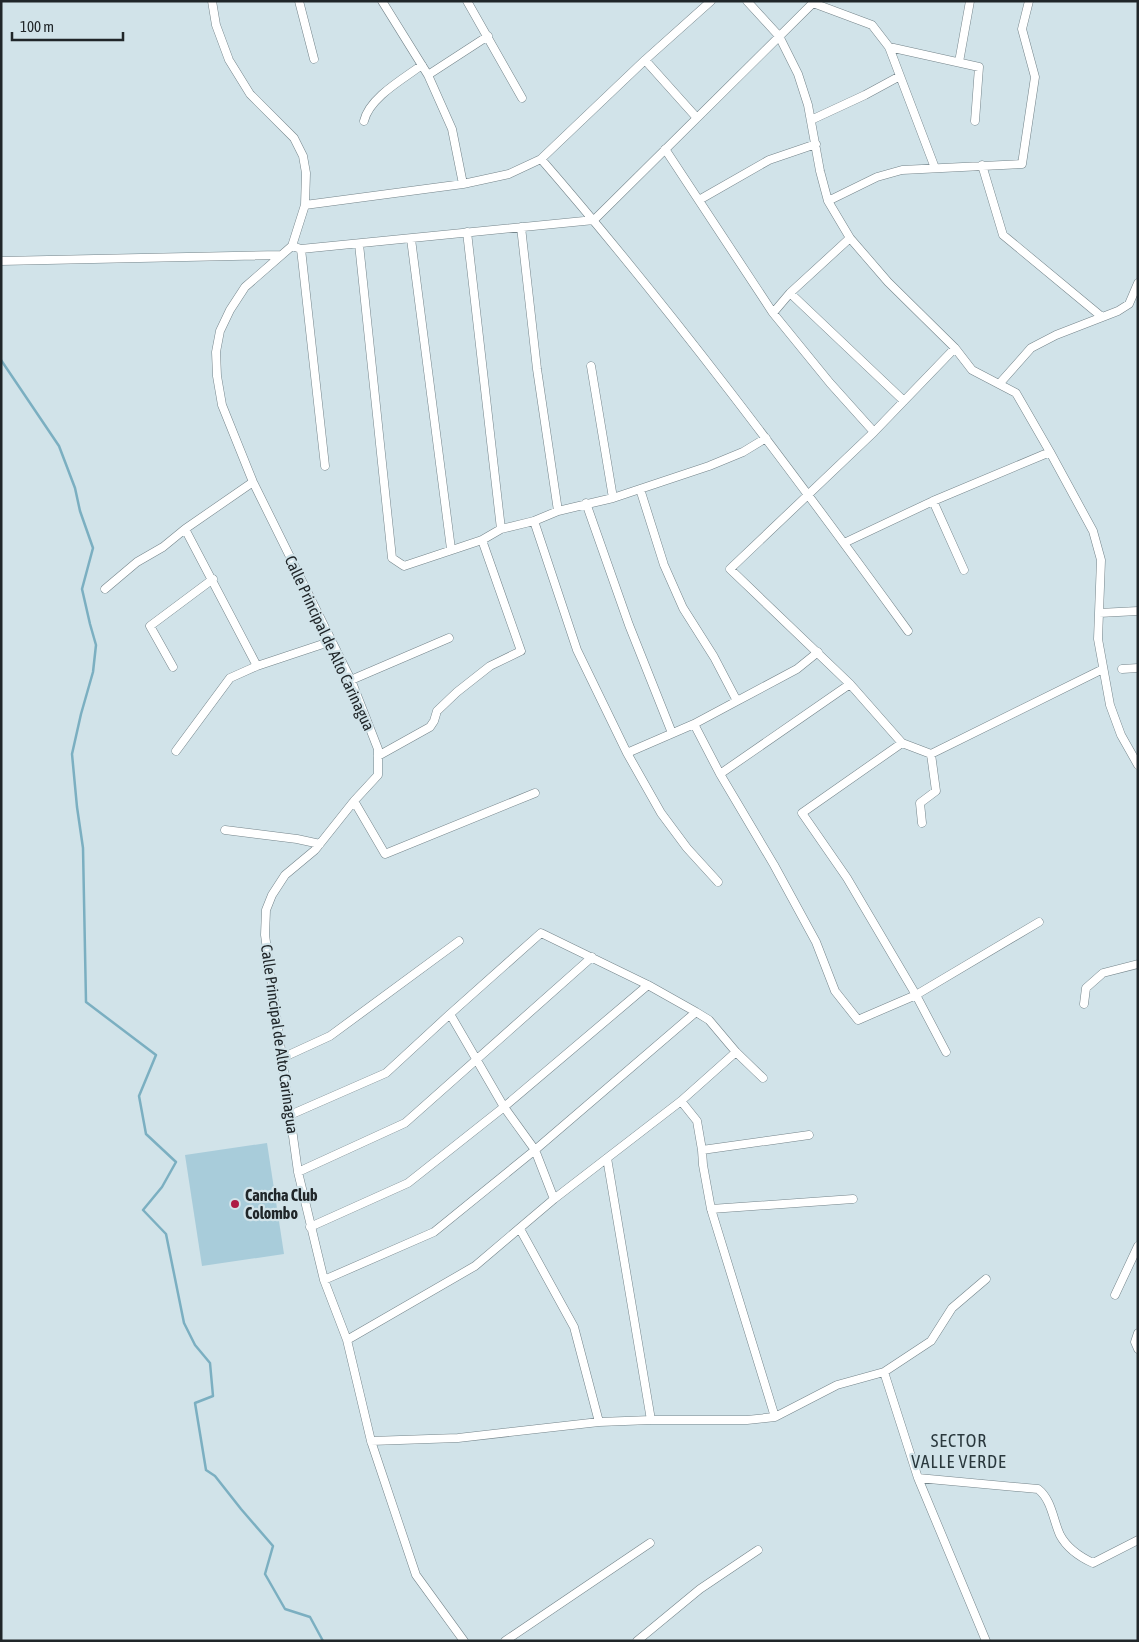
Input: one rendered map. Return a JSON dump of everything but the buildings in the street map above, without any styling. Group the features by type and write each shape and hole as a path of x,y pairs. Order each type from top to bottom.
{"street":[{"path":"212,1 216,25 229,60 250,94 294,138 303,156 306,173 305,205 292,246 301,249 594,220 814,2 872,25 889,47 935,168"},
{"path":"299,1 314,59"},
{"path":"382,1 422,65 452,129 463,184"},
{"path":"468,1 522,98"},
{"path":"305,205 463,184 510,174 541,159 645,60 711,1"},
{"path":"747,1 778,36 798,74 808,105 820,171 828,201 850,238 888,282 955,348 972,370 1016,393 1093,531 1101,560 1098,639 1103,669 1110,705 1121,736 1138,765"},
{"path":"959,62 970,1"},
{"path":"828,201 877,177 902,170 1022,164 1035,76 1022,28 1029,1"},
{"path":"428,76 488,36"},
{"path":"889,47 979,67 975,121"},
{"path":"645,60 697,118"},
{"path":"364,121 371,104 422,65"},
{"path":"811,120 866,95 900,76"},
{"path":"700,200 769,160 816,144"},
{"path":"665,149 773,313 830,383 874,432"},
{"path":"541,159 594,220 766,438 908,631"},
{"path":"982,165 1003,235 1102,317"},
{"path":"521,227 537,369 558,511"},
{"path":"467,232 501,530"},
{"path":"773,313 790,293 850,238"},
{"path":"411,239 452,549"},
{"path":"359,244 392,558 404,566 482,540 501,530 534,521 558,511 613,498 640,489 743,452 766,438"},
{"name":"Calle Principal de Alto Carinagua","path":"292,246 245,287 230,310 223,324 216,352 216,376 222,405 253,482 350,680 378,749 378,775 354,801 320,844 285,875 272,895 266,910 265,934 298,1172 324,1280 347,1340 371,1441 416,1575 464,1641"},
{"path":"301,249 325,466"},
{"path":"1,262 281,255"},
{"path":"1000,383 1031,348 1056,334 1118,311 1129,304 1138,283"},
{"path":"790,293 904,401"},
{"path":"955,348 874,432 730,569 850,684 902,743 931,754 1103,669"},
{"path":"591,366 613,498"},
{"path":"844,543 933,500 1050,452"},
{"path":"105,589 137,562 164,547 185,529 253,482"},
{"path":"640,489 664,565 683,608 714,657 738,701"},
{"path":"933,500 964,570"},
{"path":"586,503 629,625 672,733"},
{"path":"534,521 577,650 628,753 661,813 687,848 718,882"},
{"path":"185,529 213,579 257,666"},
{"path":"378,756 430,726 437,712 457,692 490,666 521,651 482,540"},
{"path":"173,667 150,626 213,579"},
{"path":"1099,613 1138,611"},
{"path":"350,680 449,638"},
{"path":"176,752 230,678 257,666 332,641"},
{"path":"628,753 694,724 738,701 797,669 818,652"},
{"path":"1122,669 1138,668"},
{"path":"720,774 850,684"},
{"path":"694,724 720,774 774,865 816,942 835,991 858,1020 916,996 1039,922"},
{"path":"902,743 802,813 847,878 916,996 946,1052"},
{"path":"922,823 920,804 936,791 931,754"},
{"path":"354,801 386,854 535,793"},
{"path":"226,830 297,839 320,844"},
{"path":"290,1115 386,1072 541,933 648,985 709,1020 736,1052 763,1078"},
{"path":"282,1058 330,1036 459,941"},
{"path":"298,1172 405,1123 592,957"},
{"path":"1084,1004 1086,988 1103,973 1138,964"},
{"path":"310,1227 408,1183 504,1107 648,985"},
{"path":"324,1280 434,1232 535,1150 696,1012"},
{"path":"450,1014 504,1107 535,1150 554,1198"},
{"path":"347,1340 475,1266 554,1198 681,1101 736,1052"},
{"path":"681,1101 697,1121 711,1209 775,1417"},
{"path":"702,1150 809,1135"},
{"path":"607,1158 651,1420"},
{"path":"711,1209 853,1199"},
{"path":"520,1229 574,1327 599,1422"},
{"path":"1115,1294 1138,1246"},
{"path":"371,1441 458,1438 599,1422 746,1420 775,1417 837,1385 884,1372 931,1342 952,1308 986,1279"},
{"path":"1138,1333 1135,1342 1138,1349"},
{"path":"884,1372 918,1478 986,1641"},
{"path":"918,1478 1038,1490 1046,1495 1061,1537 1079,1557 1093,1563 1138,1540"},
{"path":"506,1641 650,1543"},
{"path":"638,1641 700,1589 758,1550"}],"shaded area":[{"name":"Cancha Club Colombo","path":"267,1143 284,1254 202,1266 185,1155"}],"waterway":[{"path":"1,360 59,446 75,488 80,511 93,548 82,589 96,645 93,672 72,754 83,848 86,1002 156,1055 139,1096 146,1134 176,1162 162,1187 143,1210 166,1234 184,1323 195,1345 210,1363 213,1396 195,1403 206,1470 215,1476 273,1546 265,1574 285,1609 310,1617 323,1641"}],"place":[{"name":"Cancha Club Colombo","path":"235,1204"}],"district":[{"name":"SECTOR VALLE VERDE","path":"959,1451"}]}
